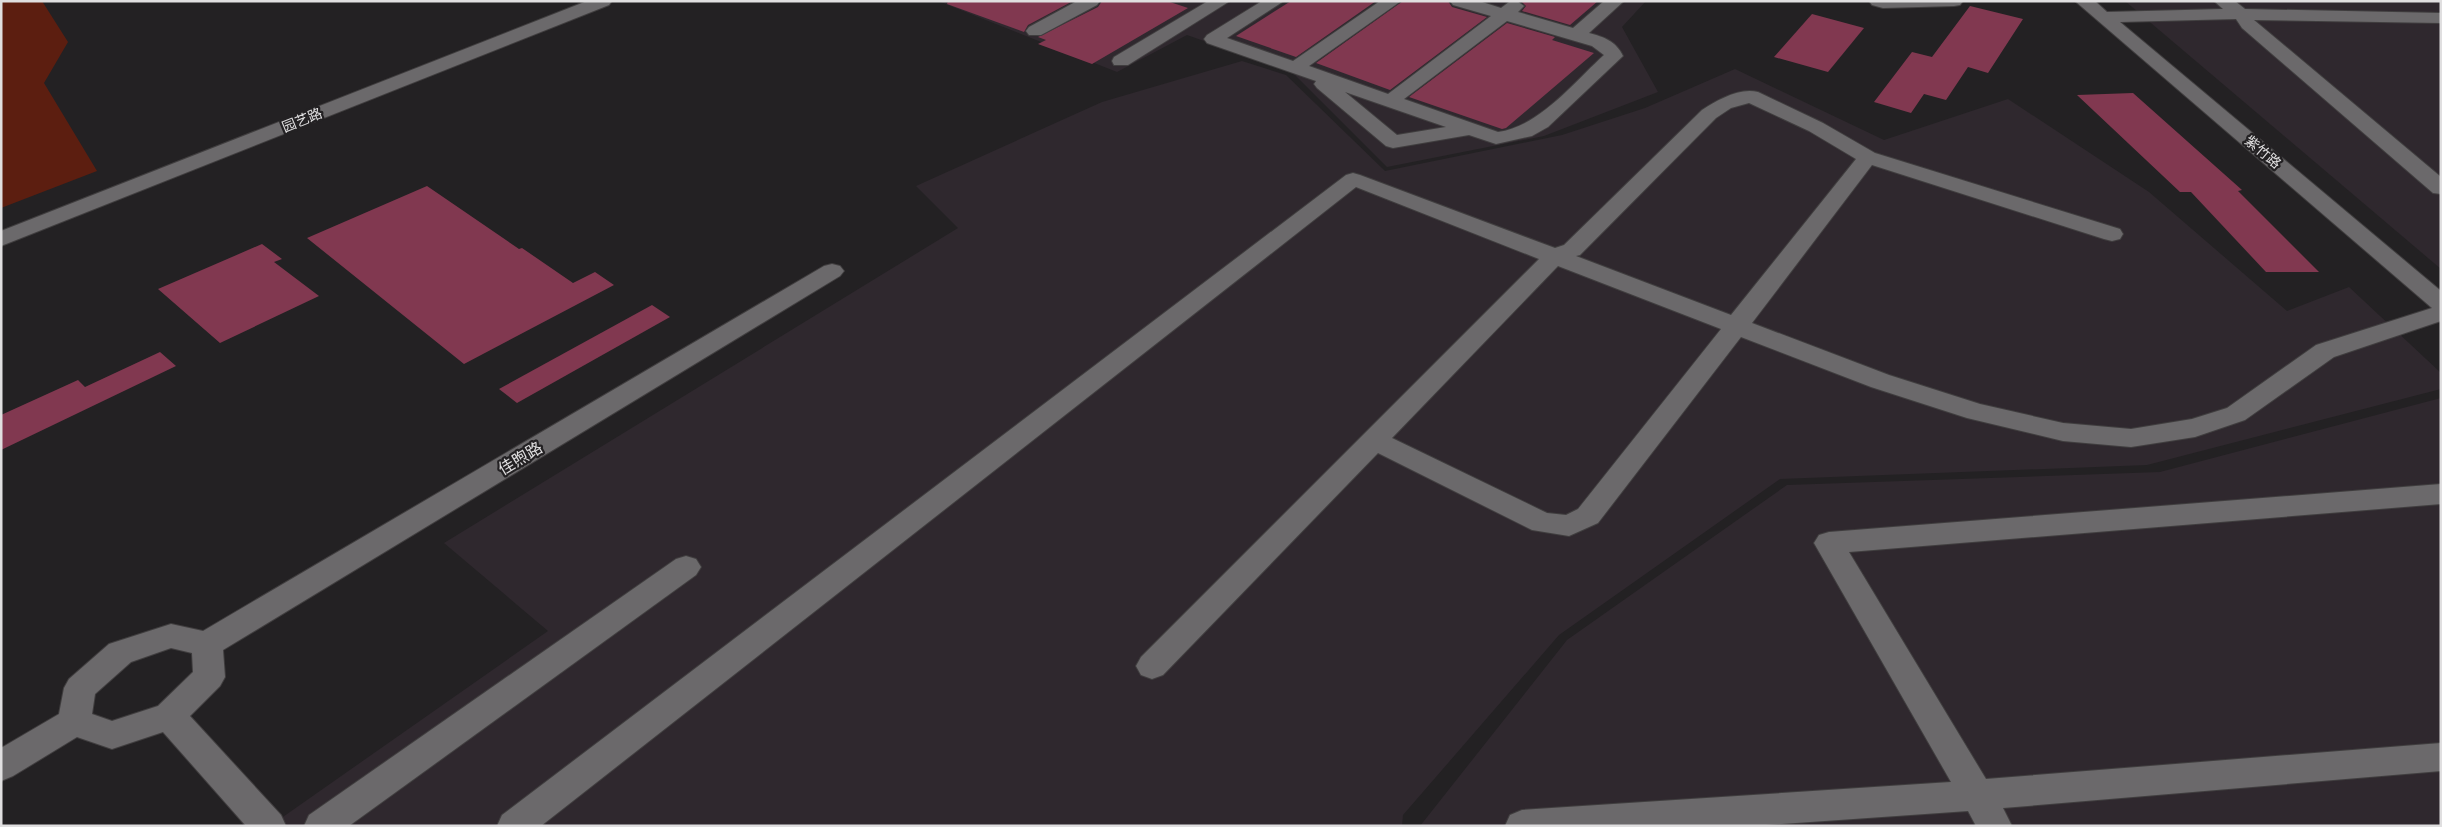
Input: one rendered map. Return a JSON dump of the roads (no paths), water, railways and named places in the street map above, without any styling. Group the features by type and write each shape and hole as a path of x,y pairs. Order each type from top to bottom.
{"street":[{"name":"园艺路","path":"1,226 576,1"},
{"name":"园艺路","path":"1,240 603,1"},
{"path":"1035,31 1091,1"},
{"path":"1194,1 1216,4"},
{"path":"1276,1 1213,40 1496,138 1515,136 1528,132 1541,123 1614,56 1612,50 1604,44 1459,1"},
{"path":"1303,71 1392,1"},
{"path":"1390,101 1521,1"},
{"path":"1576,36 1615,1"},
{"path":"1878,1 1883,3 1954,1"},
{"name":"紫竹路","path":"2084,1 2441,303"},
{"path":"2223,1 2260,25 2441,176"},
{"path":"1121,61 1216,4"},
{"path":"2103,17 2241,14 2441,18"},
{"path":"2241,14 2248,24 2441,188"},
{"path":"1303,71 1392,142 1469,129"},
{"path":"1152,666 1555,256 1572,250 1709,114 1724,104 1751,96 1816,127 1868,157 2112,234"},
{"path":"1374,440 1542,524 1569,526 1588,516 1868,157"},
{"path":"514,826 1353,179 1880,381 1976,412 2063,432 2131,438 2195,428 2236,414 2325,351 2441,313"},
{"name":"佳煦路","path":"207,644 832,271"},
{"path":"1995,826 1829,543 2441,494"},
{"path":"321,826 686,567"},
{"path":"1,766 74,722 80,688 120,654 171,636 207,644 209,677 169,716 112,735 74,722"},
{"path":"169,716 269,826"},
{"path":"1522,826 1977,795 2441,757"}]}
